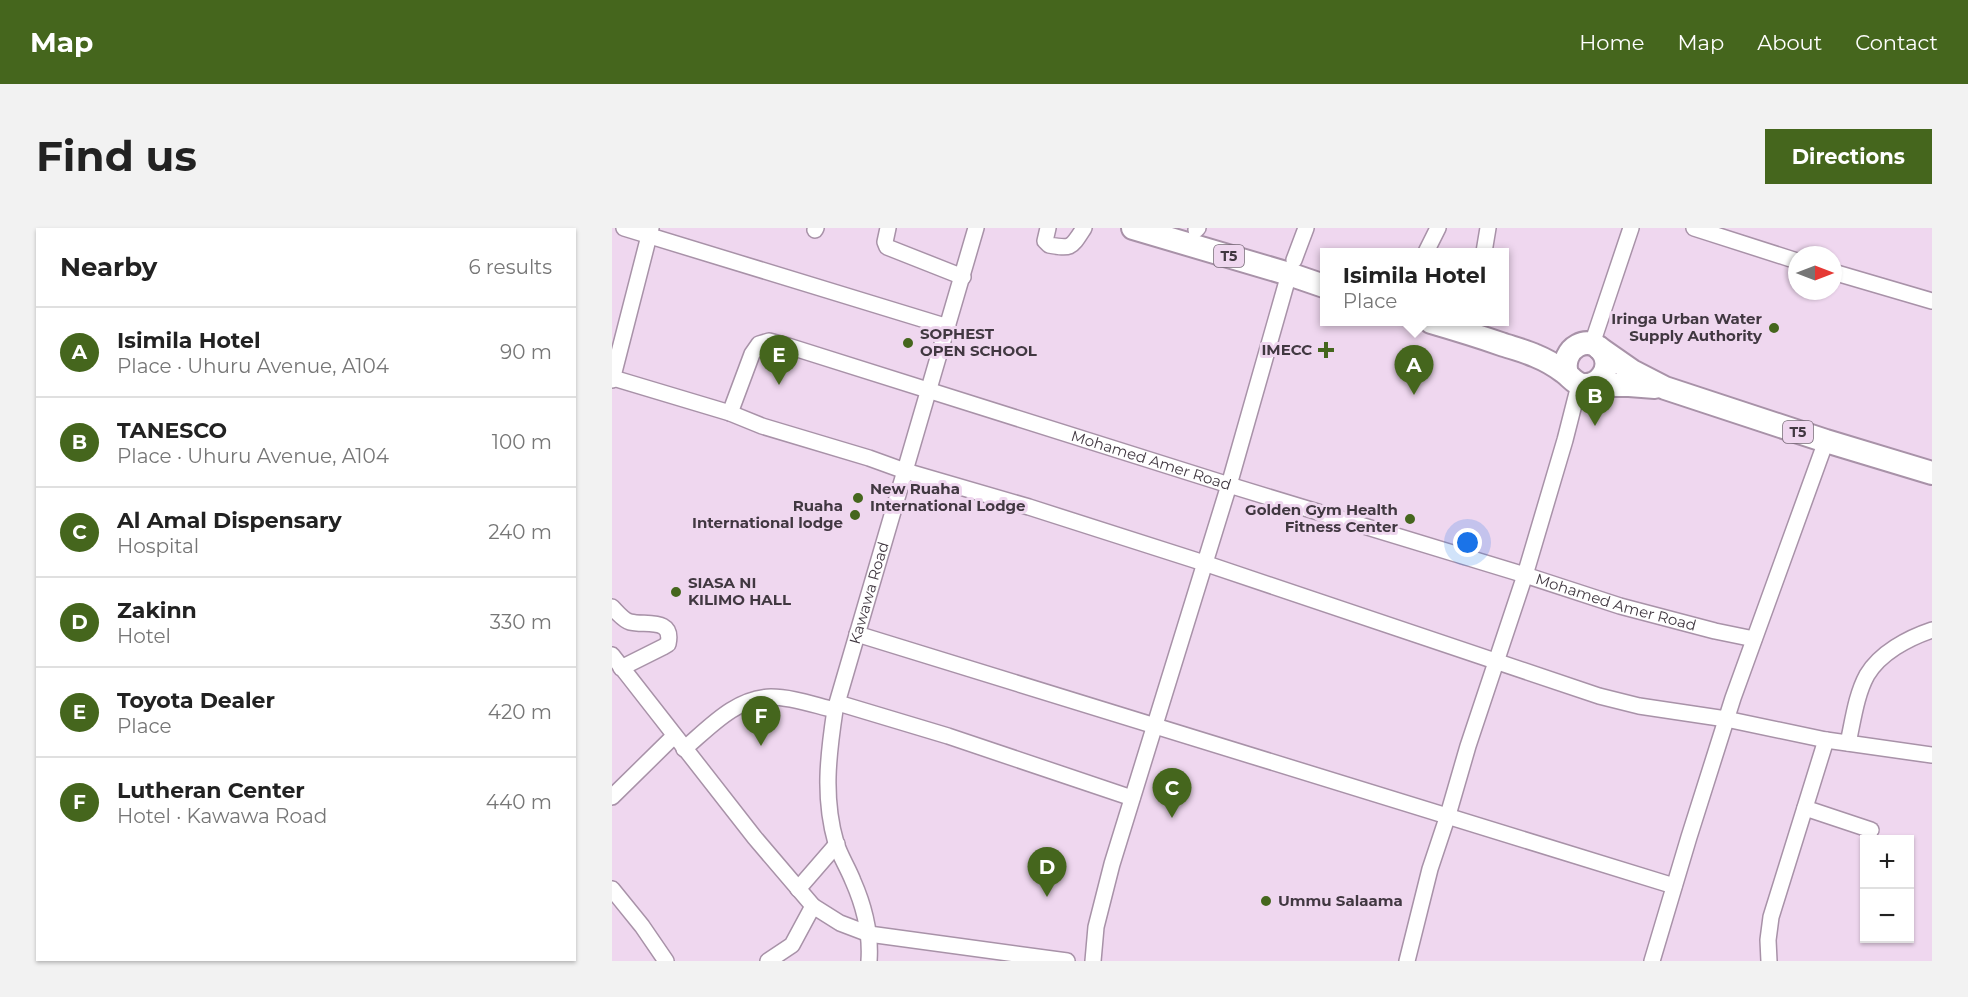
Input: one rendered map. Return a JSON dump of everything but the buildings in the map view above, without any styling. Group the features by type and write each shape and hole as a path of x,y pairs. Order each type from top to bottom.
{"highway":[{"name":"T5","path":"1133,228 1292,267 1320,270"},
{"name":"T5","path":"1194,229 1292,267 1320,284"},
{"path":"1446,326 1536,355 1578,381 1595,383 1605,371 1604,355 1589,346 1541,344 1487,326"},
{"name":"T5","path":"1589,346 1665,388 1932,473"},
{"path":"1578,381 1564,366 1565,358 1569,351 1589,346"},
{"name":"T5","path":"1578,381 1665,388"}],"street":[{"path":"624,228 650,232 948,327"},
{"path":"888,228 885,242 887,247 963,277"},
{"name":"Kawawa Road","path":"869,961 869,934 856,888 837,844 829,809 828,762 837,707 857,634 976,228"},
{"path":"1048,228 1046,241 1049,245 1069,248 1084,228"},
{"path":"1093,961 1096,927 1132,798 1229,485 1292,267 1306,228"},
{"path":"1429,248 1438,228"},
{"path":"1485,248 1488,228"},
{"path":"1589,346 1630,228"},
{"path":"1694,228 1788,258"},
{"path":"650,232 612,379 730,413 762,426 1204,563 1564,685 1639,706 1726,719 1826,740 1932,755"},
{"path":"1842,275 1932,301"},
{"name":"Mohamed Amer Road","path":"730,413 752,354 759,344 769,341 788,345 1620,606 1715,632 1754,639"},
{"path":"1407,961 1430,869 1525,575 1565,440 1578,381"},
{"path":"1652,961 1726,719 1826,441"},
{"path":"612,607 627,621 661,625 668,631 668,644 621,668"},
{"path":"1848,743 1856,706 1867,675 1875,665 1905,641 1932,630"},
{"path":"857,634 1674,886"},
{"path":"612,655 755,838 813,906 840,923 869,934 998,956 1067,961"},
{"path":"684,749 733,709 751,700 770,697 837,707 948,736 1132,798"},
{"path":"612,797 674,736"},
{"path":"1769,961 1768,940 1771,917 1826,740"},
{"path":"1805,808 1871,830"},
{"path":"798,889 837,844"},
{"path":"612,889 618,907 642,926 666,961"},
{"path":"768,961 792,945 813,906"}],"place":[{"name":"Iringa Urban Water Supply Authority","path":"1774,328"},
{"name":"SOPHEST OPEN SCHOOL","path":"908,343"},
{"name":"IMECC","path":"1326,350"},
{"name":"Toyota Dealer","path":"779,385"},
{"name":"Isimila Hotel","path":"1414,395"},
{"name":"TANESCO","path":"1595,426"},
{"name":"New Ruaha International Lodge","path":"858,498"},
{"name":"Ruaha International lodge","path":"855,515"},
{"name":"Golden Gym Health Fitness Center","path":"1410,519"},
{"name":"SIASA NI KILIMO HALL","path":"676,592"},
{"name":"Lutheran Center","path":"761,746"},
{"name":"Al Amal Dispensary","path":"1172,818"},
{"name":"Zakinn","path":"1047,897"},
{"name":"Ummu Salaama","path":"1266,901"}]}
